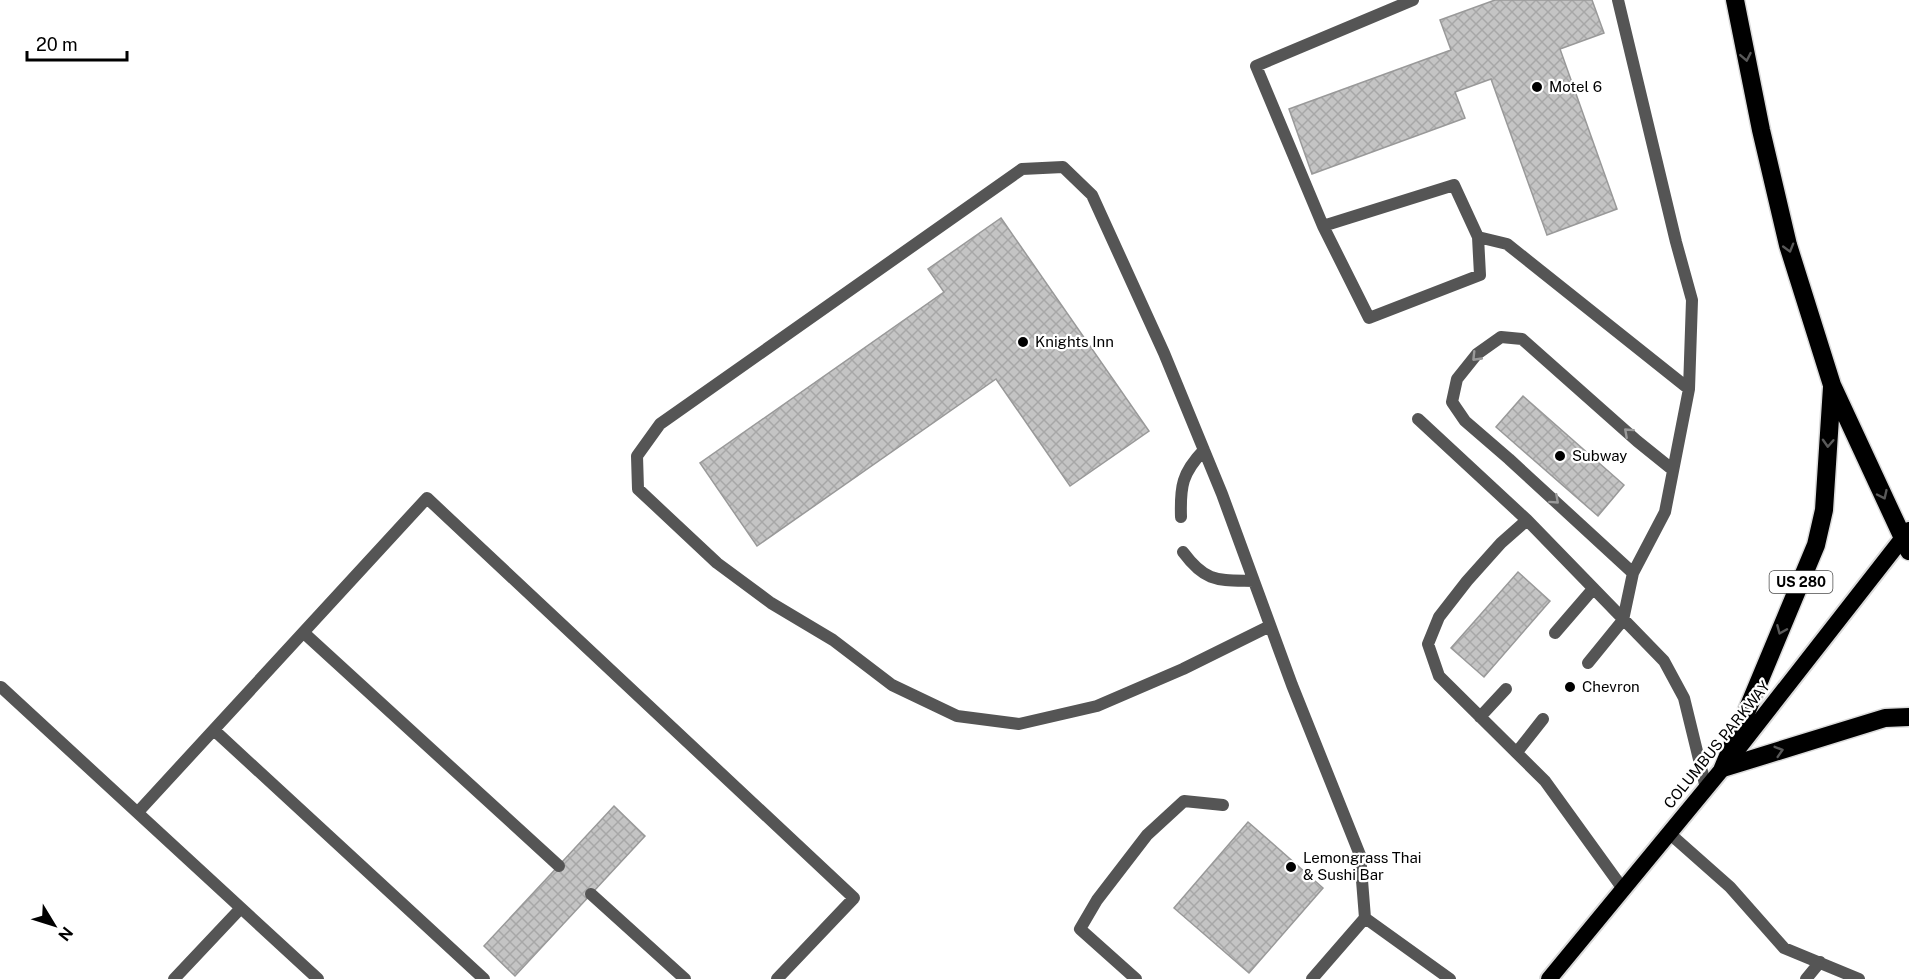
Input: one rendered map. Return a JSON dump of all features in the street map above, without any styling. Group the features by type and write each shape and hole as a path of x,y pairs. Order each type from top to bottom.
{"highway":[{"name":"US 280","path":"1723,768 1816,545 1824,510 1832,385 1788,245 1761,130 1735,0"},
{"path":"1832,385 1907,540"},
{"name":"COLUMBUS PARKWAY","path":"1549,979 1907,540"},
{"path":"1723,768 1885,718 1909,717"}],"street":[{"path":"1323,226 1454,185 1478,237 1480,275 1369,318 1323,226 1256,66 1413,0"},
{"path":"1588,663 1623,620 1633,573 1665,512 1689,388 1692,300 1618,0"},
{"path":"1270,626 1182,669 1097,706 1019,724 957,716 892,685 833,640 771,603 717,563 638,489 637,456 660,424 1022,169 1063,166 1092,195 1164,353 1204,450 1360,855 1365,918 1312,979"},
{"path":"1478,237 1506,244 1689,388"},
{"path":"1633,573 1518,466 1465,422 1452,402 1457,379 1477,354 1501,337 1522,339 1673,470"},
{"path":"1418,419 1527,520 1664,661 1684,698 1706,788"},
{"path":"1181,517 1180,490 1191,464 1204,450"},
{"path":"138,812 215,731 427,498 854,898 777,979"},
{"path":"1527,520 1501,543 1467,581 1439,617 1428,644 1439,676 1545,781 1623,889"},
{"path":"1183,552 1194,566 1214,580 1254,581"},
{"path":"1555,633 1593,589"},
{"path":"304,633 559,866"},
{"path":"1,687 318,979"},
{"path":"1480,717 1506,689"},
{"path":"1517,752 1543,719"},
{"path":"215,731 484,979"},
{"path":"1136,979 1080,929 1097,900 1147,835 1184,801 1223,805"},
{"path":"1669,834 1730,887 1784,948 1859,979"},
{"path":"591,894 685,979"},
{"path":"174,979 241,908"},
{"path":"1365,918 1450,979"},
{"path":"1806,979 1820,962"}],"building":[{"path":"1495,0 1592,0 1604,33 1560,49 1617,209 1547,235 1491,79 1455,92 1465,118 1312,174 1289,109 1451,50 1440,20"},
{"path":"1001,218 1149,431 1070,486 996,379 757,546 700,463 944,292 928,269"},
{"name":"Subway","path":"1523,396 1624,485 1598,516 1496,427"},
{"path":"1518,572 1550,601 1484,677 1451,648"},
{"path":"614,806 645,836 515,976 484,946"},
{"path":"1248,822 1323,888 1249,973 1174,908"}],"place":[{"name":"Motel 6","path":"1537,87"},
{"name":"Knights Inn","path":"1023,342"},
{"name":"Subway","path":"1560,456"},
{"name":"Chevron","path":"1570,687"},
{"name":"Lemongrass Thai & Sushi Bar","path":"1291,867"}]}
